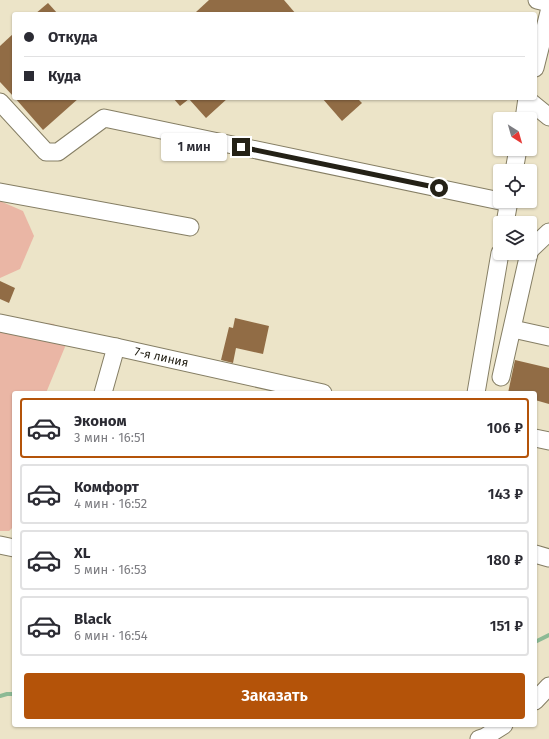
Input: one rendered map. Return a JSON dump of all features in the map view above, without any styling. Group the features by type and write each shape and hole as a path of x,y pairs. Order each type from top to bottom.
{"street":[{"path":"537,0 549,4"},
{"path":"537,60 549,12"},
{"path":"525,112 527,100"},
{"path":"528,100 549,117"},
{"path":"0,102 46,152 58,152 104,118 493,199"},
{"path":"0,192 190,227"},
{"path":"537,245 549,232"},
{"path":"476,391 499,260"},
{"path":"501,377 528,260"},
{"name":"7-я линия","path":"0,323 314,391"},
{"path":"513,330 549,337"},
{"path":"104,391 116,347"},
{"path":"537,438 549,441"},
{"path":"0,545 12,548"},
{"path":"537,555 549,558"},
{"path":"537,699 549,686"},
{"path":"479,739 501,727"}],"shaded area":[{"path":"0,201 23,211 34,236 20,269 0,278"},
{"path":"18,320 54,324 67,342 47,391 12,391 12,528 9,531 0,531 0,321"}],"building":[{"path":"209,0 284,0 294,12 196,12"},
{"path":"48,3 56,12 37,12"},
{"path":"12,35 12,95 0,82 0,46"},
{"path":"17,100 77,100 43,130"},
{"path":"175,100 188,100 180,106"},
{"path":"190,100 226,100 206,118"},
{"path":"324,100 359,100 362,103 342,121"},
{"path":"0,281 15,288 9,303 0,299"},
{"path":"235,318 269,326 263,354 236,348 233,363 221,360 229,327 233,328"},
{"path":"515,360 549,368 549,404 537,401 537,391 508,391"}],"waterway":[{"path":"537,641 549,635"},
{"path":"0,696 12,694"}],"route":[{"path":"241,147 439,188"}]}
